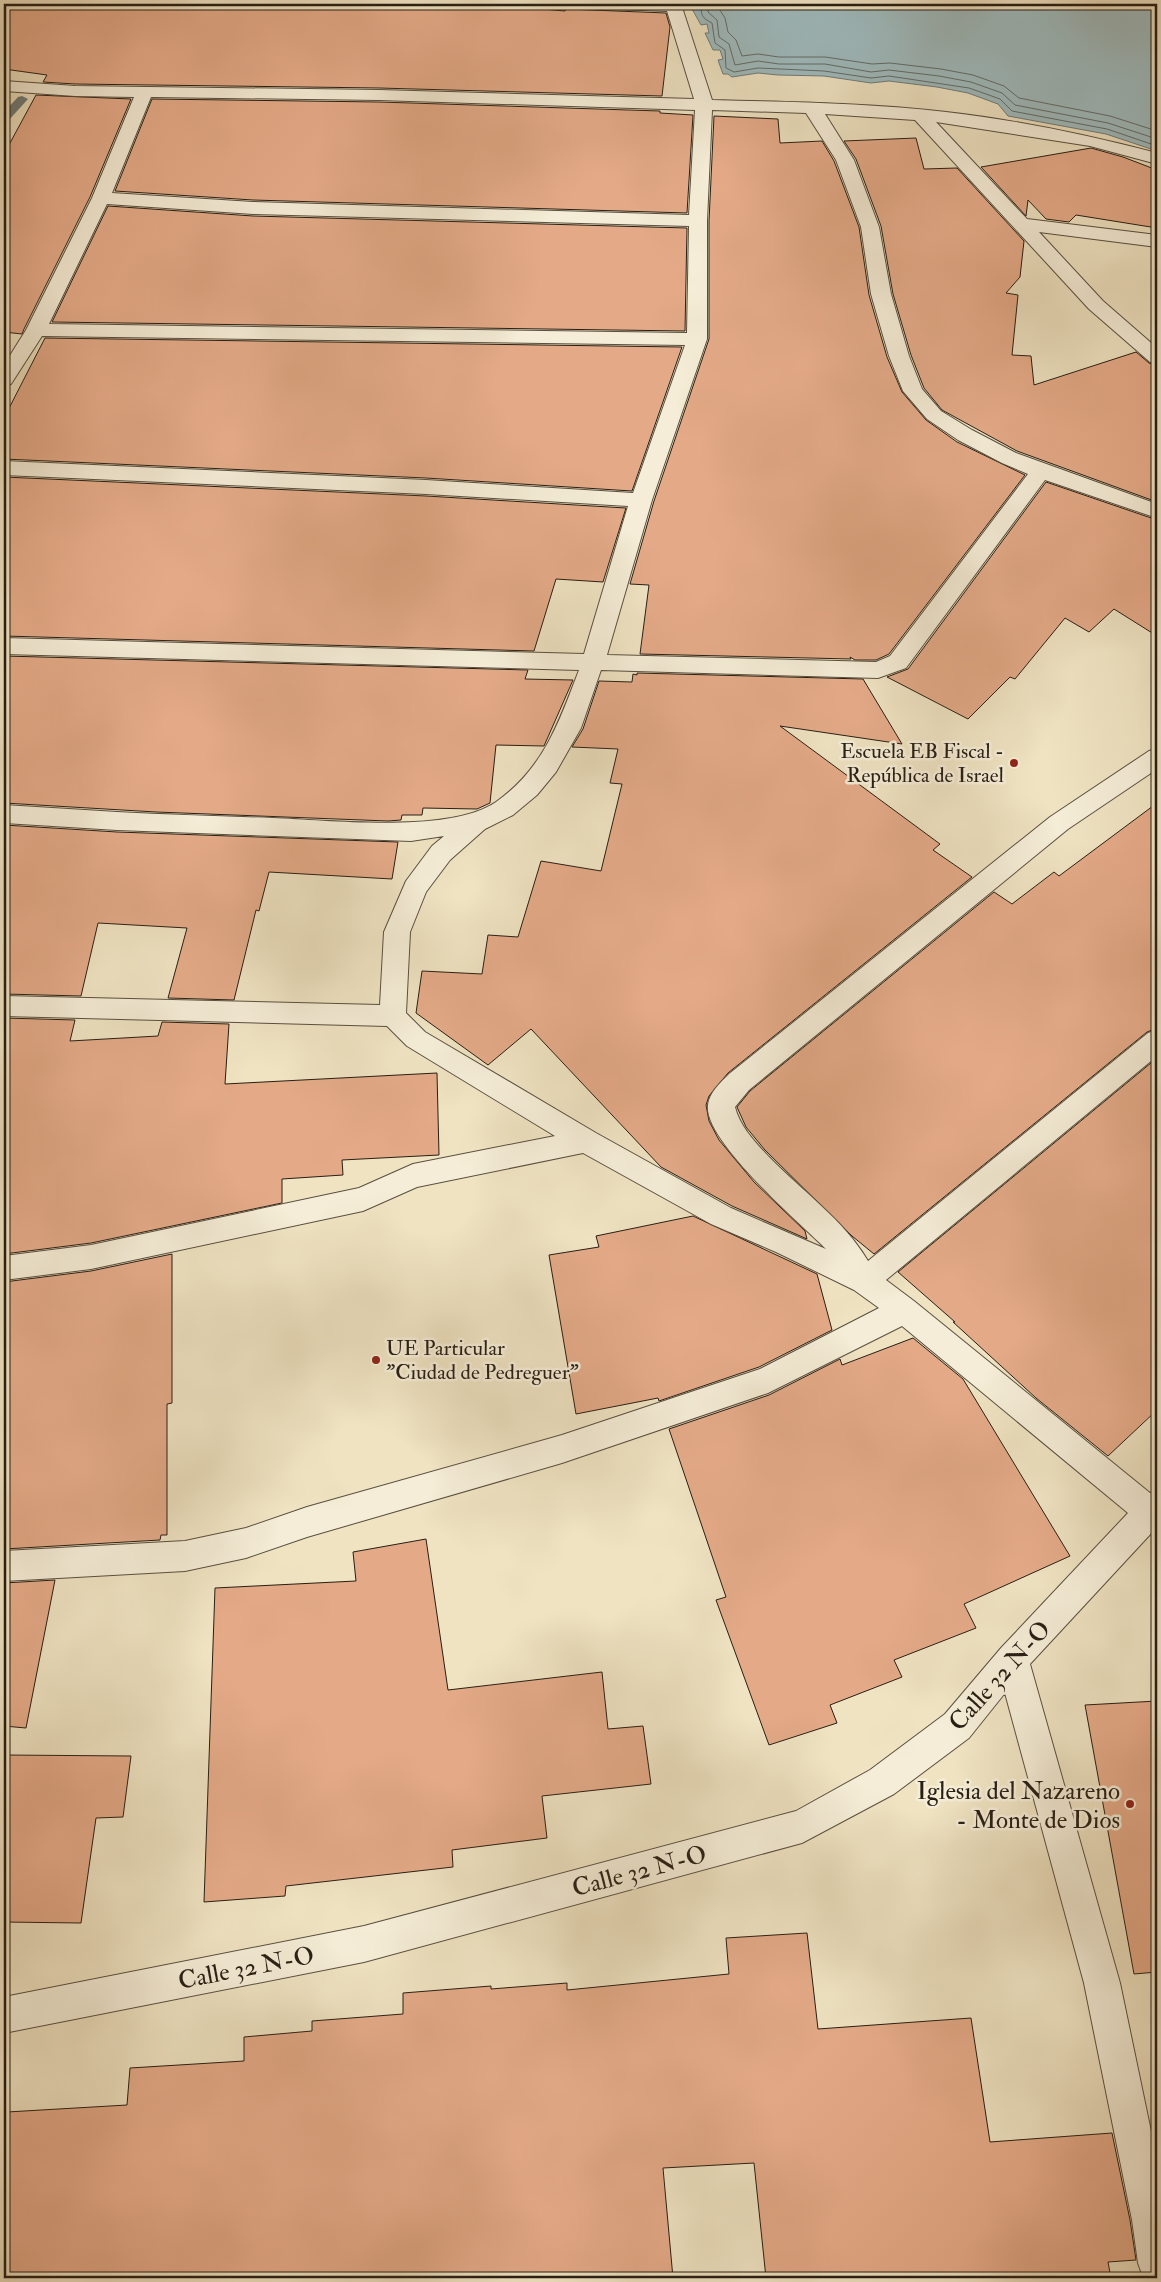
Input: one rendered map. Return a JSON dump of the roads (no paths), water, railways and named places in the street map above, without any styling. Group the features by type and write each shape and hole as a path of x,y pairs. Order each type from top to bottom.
{"street":[{"path":"393,1016 397,932 416,888 441,853 476,823 504,809 528,789 548,766 569,728 592,662 641,500 697,339 698,221 704,103 674,5 613,4"},
{"path":"4,86 144,93 379,95 704,103 812,108 946,117 1091,141 1157,159"},
{"path":"4,380 36,330 101,198 144,93"},
{"path":"812,108 845,160 870,227 881,294 899,356 912,391 934,415 965,435 1040,472 1157,511"},
{"path":"920,116 1096,305 1157,358"},
{"path":"101,198 263,209 698,221"},
{"path":"1021,224 1157,241"},
{"path":"36,330 697,339"},
{"path":"4,468 416,486 641,500"},
{"path":"4,646 878,670 898,662 1040,472"},
{"path":"864,1281 843,1247 746,1151 732,1133 724,1121 721,1107 727,1094 738,1082 1059,823 1157,757"},
{"path":"4,814 117,821 411,832 476,823"},
{"path":"4,1006 393,1016 416,1039 586,1141 721,1216 786,1242 864,1281 904,1310 1154,1508"},
{"path":"864,1281 1157,1041"},
{"path":"4,1268 91,1257 363,1199 413,1176 586,1141"},
{"path":"4,1566 185,1556 246,1542 307,1522 562,1449 768,1380 904,1310"},
{"name":"Calle 32 N-O","path":"4,2015 364,1944 802,1826 882,1782 957,1726 1012,1659 1154,1508"},
{"path":"1012,1659 1102,1983 1151,2220 1157,2263"}],"water":[{"path":"697,4 1157,4 1157,151 1106,134 1008,116 998,104 968,93 937,87 889,81 871,83 824,76 758,73 732,77 728,74 723,74 718,60 723,59 720,50 713,50 705,33 709,33 707,24 701,25 691,7 698,6"}],"waterway":[{"path":"4,119 22,99"}],"place":[{"name":"Escuela EB Fiscal - República de Israel","path":"1014,763"},
{"name":"UE Particular \"Ciudad de Pedreguer\"","path":"376,1360"},
{"name":"Iglesia del Nazareno - Monte de Dios","path":"1130,1804"}]}
